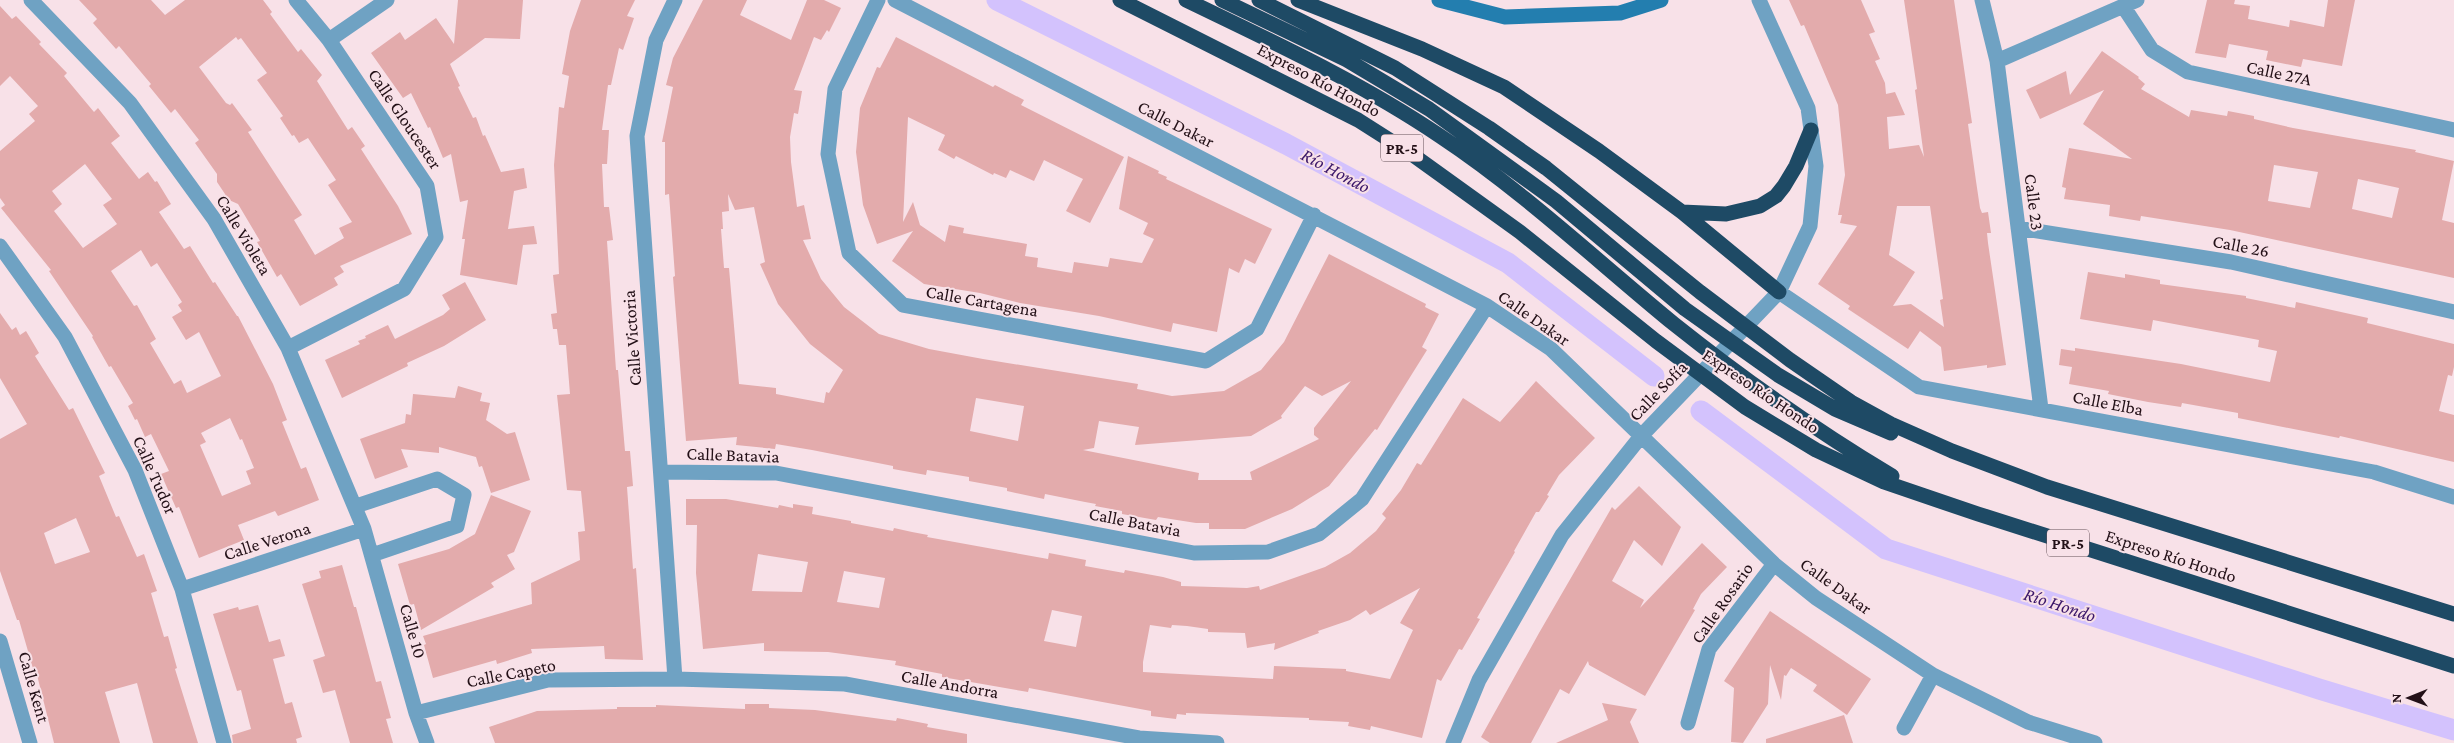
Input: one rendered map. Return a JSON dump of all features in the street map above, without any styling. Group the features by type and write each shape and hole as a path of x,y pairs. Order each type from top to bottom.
{"highway":[{"name":"Expreso Río Hondo","path":"1120,0 1366,125 1413,155 1512,226 1656,341 1745,407 1816,450 1884,482 2454,666"},
{"path":"1186,0 1329,69 1440,136 1535,207 1676,325 1765,392 1848,450 1926,496"},
{"path":"1222,0 1346,60 1429,109 1556,201 1685,309 1778,375 1835,409 1880,430 1936,445"},
{"name":"Expreso Río Hondo","path":"1258,0 1395,68 1460,108 1546,168 1700,292 1790,360 1851,402 1891,424 1936,445 2047,487 2454,614"},
{"path":"1298,0 1422,49 1504,87 1599,151 1682,212 1779,292"},
{"path":"1682,212 1726,214 1760,206 1776,196 1796,166 1811,130"}],"street":[{"name":"Calle Violeta","path":"31,0 130,103 214,219 288,348 356,506 364,529"},
{"name":"Calle Gloucester","path":"288,348 404,289 436,237 427,186 329,40 296,0"},
{"path":"329,40 387,0"},
{"name":"Calle Victoria","path":"675,0 656,40 637,136 675,679"},
{"name":"Calle Cartagena","path":"878,0 835,90 828,154 849,252 903,305 1206,361 1257,329 1314,215"},
{"name":"Calle Dakar","path":"895,0 1314,215 1486,306 1551,349 1774,564 1816,598 1933,675 2028,722 2095,743"},
{"path":"1439,0 1505,17 1620,13 1661,0"},
{"name":"Calle Sofía","path":"1453,743 1479,680 1562,535 1642,435 1779,292 1810,226 1816,166 1808,108 1759,0"},
{"name":"Calle 23","path":"1982,0 1997,61 2041,409"},
{"path":"1997,61 2130,3"},
{"name":"Calle 27A","path":"2130,3 2152,50 2188,72 2454,130"},
{"name":"Calle 26","path":"2018,228 2230,262 2454,312"},
{"name":"Calle Tudor","path":"0,246 65,338 136,470 182,589 224,743"},
{"name":"Calle Elba","path":"1779,292 1919,387 2374,472 2454,497"},
{"name":"Calle Batavia","path":"661,472 776,473 1194,553 1268,552 1319,534 1362,498 1486,306"},
{"path":"356,506 437,479 464,495 457,526 372,555"},
{"name":"Calle Verona","path":"182,589 364,529"},
{"name":"Calle 10","path":"364,529 416,713 427,743"},
{"name":"Calle Rosario","path":"1688,723 1708,649 1774,564"},
{"name":"Calle Kent","path":"0,641 30,743"},
{"path":"1904,728 1933,675"},
{"name":"Calle Capeto","path":"416,713 548,680 675,679"},
{"name":"Calle Andorra","path":"675,679 845,684 1139,738 1217,743"}],"building":[{"path":"79,0 151,0 165,15 185,0 263,0 272,12 270,14 298,52 301,49 322,75 317,81 348,130 352,127 365,146 361,149 398,206 412,234 340,266 344,272 334,278 338,285 300,306 281,274 277,277 257,242 260,241 238,204 229,200 217,182 217,174 195,143 199,140 175,109 171,113 149,86 151,84 119,46 116,49 93,23 97,19","holes":["236,37 238,40 241,38 267,73 257,80 283,116 280,118 292,136 294,135 299,143 308,138 336,180 328,185 352,222 339,228 344,238 315,255 294,220 302,215 248,132 252,130 232,103 230,105 226,103 199,67"]},
{"path":"458,0 523,0 520,39 485,38 450,64 460,86 458,87 473,118 476,117 501,172 524,168 527,188 514,191 508,229 534,226 537,244 523,245 517,285 460,275 465,239 462,239 468,200 460,202 451,154 443,158 430,127 428,128 411,93 403,98 371,53 400,32 405,40 436,18 454,44"},
{"path":"581,0 635,0 627,16 634,18 623,50 619,48 611,85 608,85 602,130 609,130 607,164 602,164 604,207 609,207 613,240 607,241 616,370 618,370 625,451 630,451 633,486 627,487 633,569 636,568 643,660 605,659 604,646 531,649 532,653 497,664 496,660 433,678 423,636 532,604 531,583 580,560 578,532 585,531 581,491 567,490 557,395 570,394 566,345 559,345 557,329 553,329 551,314 557,313 553,275 559,274 554,165 559,107 564,108 569,76 562,74 570,31"},
{"path":"703,0 747,0 740,15 791,40 807,0 824,0 841,8 829,32 827,30 821,40 814,37 794,90 802,91 798,114 794,113 790,137 791,162 797,207 804,205 811,239 803,240 821,279 844,307 879,334 929,349 1138,384 1137,389 1172,396 1224,391 1261,370 1284,342 1329,254 1426,304 1425,307 1439,314 1422,347 1427,350 1377,430 1375,429 1329,486 1292,509 1245,529 1209,529 1209,523 1196,523 1158,517 1156,520 1122,514 1122,511 1095,506 1096,504 1045,494 1044,499 1007,491 1007,488 969,481 969,477 927,470 926,475 893,469 893,466 776,444 775,449 736,445 737,437 686,441 673,277 675,276 669,194 665,195 665,142 662,142 673,87 666,85 673,58","holes":["728,194 735,210 754,207 765,262 760,264 778,304 810,344 843,370 829,393 826,392 824,403 776,394 776,388 739,384 729,268 724,268 721,229 723,229 722,212 729,211","1351,381 1314,428 1314,435 1319,439 1250,472 1252,480 1198,480 1199,473 1083,450 1094,448 1099,421 1139,427 1135,445 1251,436 1282,418 1281,416 1305,386 1322,396","976,398 1024,406 1018,441 970,431"]},
{"path":"1789,0 1861,0 1875,32 1869,34 1880,59 1875,61 1885,83 1886,94 1895,92 1905,115 1887,117 1889,149 1919,145 1924,157 1915,90 1917,89 1904,0 1954,0 1972,123 1968,124 1980,208 1982,213 1988,212 1991,233 1987,233 1988,243 2006,365 1987,368 1987,365 1944,371 1941,347 1920,331 1908,349 1848,309 1850,306 1818,284 1857,226 1840,223 1842,215 1838,215 1845,175 1838,105 1804,25 1801,26","holes":["1897,206 1930,206 1943,299 1940,300 1944,327 1911,304 1893,306 1915,272 1889,255"]},
{"path":"2207,0 2235,0 2234,4 2250,6 2248,19 2289,27 2290,20 2324,27 2328,0 2355,0 2342,66 2303,59 2301,67 2266,60 2268,51 2229,44 2226,58 2195,53"},
{"path":"0,6 12,19 16,16 41,42 39,44 67,73 64,76 94,112 98,108 120,136 111,143 139,179 148,172 155,182 157,181 171,204 159,212 184,249 190,246 213,283 215,282 238,316 273,384 287,420 282,422 301,469 306,467 319,500 278,516 275,511 238,525 244,540 199,558 179,507 176,508 161,474 169,471 151,434 145,437 137,419 135,420 128,406 133,403 111,366 109,367 93,336 49,271 51,270 1,208 5,205 0,198 0,151 35,121 29,114 38,106 10,76 0,86","holes":["85,164 112,199 103,205 117,224 83,248 54,211 62,204 52,191","141,250 151,267 157,263 182,302 178,305 182,311 172,317 186,340 199,332 221,376 187,393 181,380 174,384 150,343 156,339 137,305 134,306 111,271","230,418 240,440 242,439 254,468 246,471 251,484 222,496 200,445 206,442 201,433"]},
{"path":"896,37 993,87 995,85 1024,100 1021,105 1124,157 1090,223 1066,211 1083,179 1044,160 1034,181 1010,170 1006,178 994,173 993,175 956,156 954,159 938,150 945,135 908,117 903,222 913,202 920,225 945,242 949,225 964,228 963,233 1027,244 1025,256 1038,258 1037,267 1072,273 1074,262 1108,267 1110,258 1142,263 1154,239 1143,234 1148,223 1119,209 1128,156 1159,171 1158,173 1167,177 1166,179 1272,229 1255,264 1245,259 1239,273 1229,268 1217,332 1173,323 1171,332 1099,316 924,284 892,261 913,231 877,244 863,205 856,152 860,108 877,67 880,68"},
{"path":"2102,51 2139,77 2145,84 2141,89 2189,117 2191,110 2227,116 2228,111 2254,116 2254,119 2293,128 2416,150 2415,152 2454,161 2442,220 2454,223 2454,278 2230,230 2141,216 2140,221 2109,216 2110,205 2064,199 2066,188 2062,187 2069,148 2132,159 2083,124 2104,90 2040,119 2026,90 2066,71 2070,95","holes":["2274,165 2318,172 2310,208 2268,201","2358,179 2399,188 2392,218 2352,209"]},
{"path":"2088,272 2125,278 2125,274 2160,280 2160,284 2246,296 2246,298 2295,308 2296,302 2368,318 2367,323 2454,344 2452,376 2448,375 2439,411 2454,415 2454,462 2340,436 2339,438 2238,418 2238,413 2182,403 2181,407 2148,402 2108,394 2109,391 2069,384 2072,367 2059,365 2061,349 2075,351 2075,348 2181,364 2270,382 2277,351 2258,347 2259,340 2153,320 2151,331 2080,319"},
{"path":"465,282 486,320 444,346 407,363 408,366 342,398 325,360 360,344 358,341 366,338 365,336 388,325 395,339 443,315 450,309 442,295"},
{"path":"0,313 12,330 16,327 20,335 26,331 39,353 35,356 69,410 73,408 105,473 99,476 116,517 119,516 137,557 144,554 157,591 151,593 164,637 168,636 177,668 175,669 198,743 153,743 137,683 105,692 120,743 54,743 36,671 34,672 19,620 17,620 0,571 0,439 27,424 0,378","holes":["76,518 90,552 55,564 44,533"]},
{"path":"1536,381 1595,438 1559,475 1547,495 1549,496 1539,512 1536,512 1514,551 1477,618 1480,619 1462,650 1459,649 1441,681 1437,679 1422,738 1371,726 1370,730 1348,726 1349,722 1309,720 1309,718 1186,713 1186,715 1177,714 1176,719 1151,716 1151,711 1029,688 1028,692 942,677 942,674 895,665 896,661 828,652 764,651 764,643 703,649 696,573 697,525 686,525 686,499 726,499 778,508 779,505 793,508 793,504 813,507 812,514 851,521 851,523 893,531 894,528 928,535 927,537 1048,559 1049,553 1086,560 1085,566 1124,573 1125,570 1163,577 1181,582 1181,586 1247,588 1259,586 1260,590 1325,567 1350,553 1376,531 1386,518 1382,514 1401,490 1417,463 1421,465 1463,398 1500,422","holes":["758,554 808,562 802,592 752,591","844,571 885,578 879,608 837,602","1420,588 1400,623 1413,630 1390,679 1346,671 1346,669 1274,666 1273,679 1143,672 1150,625 1171,628 1172,625 1187,626 1208,629 1208,632 1245,633 1247,648 1275,643 1274,650 1319,633 1318,631 1350,620 1366,610 1370,615","1052,610 1082,616 1076,647 1044,641"]},
{"path":"458,386 482,393 480,401 490,403 486,420 507,434 515,432 530,480 491,493 482,466 479,467 476,457 439,447 439,453 401,449 408,467 375,479 360,439 405,423 406,414 411,415 413,394 455,398"},
{"path":"1639,486 1681,527 1662,566 1634,540 1612,581 1644,600 1640,608 1702,543 1727,567 1701,594 1693,609 1695,610 1645,696 1589,665 1588,661 1569,694 1560,689 1531,743 1490,743 1481,737 1612,507 1615,510"},
{"path":"491,495 531,511 514,552 507,555 515,569 491,583 494,587 421,630 414,604 410,605 398,564 449,549 475,534"},
{"path":"342,565 354,607 356,607 376,682 381,681 391,718 386,719 393,743 350,743 335,690 323,693 313,660 325,656 302,584 321,578 319,571"},
{"path":"258,605 269,642 280,639 285,656 273,659 285,704 292,702 302,737 296,739 297,743 233,743 232,735 251,729 241,690 237,691 213,614 238,607 239,610"},
{"path":"1770,611 1871,679 1847,715 1813,691 1817,685 1791,668 1786,676 1784,675 1781,700 1770,665 1768,704 1743,743 1731,742 1734,688 1724,681"},
{"path":"1602,703 1637,709 1630,722 1639,743 1556,743 1608,720"},
{"path":"745,704 769,704 769,708 815,710 896,721 897,718 928,724 927,727 967,734 967,743 495,743 489,727 537,711 617,709 617,707 656,707 656,705 745,709"},
{"path":"1844,715 1853,743 1766,743 1766,739"}],"waterway":[{"name":"Río Hondo","path":"997,0 1286,144 1508,263 1654,376"},
{"name":"Río Hondo","path":"1701,411 1886,549 2319,689 2454,730"}]}
